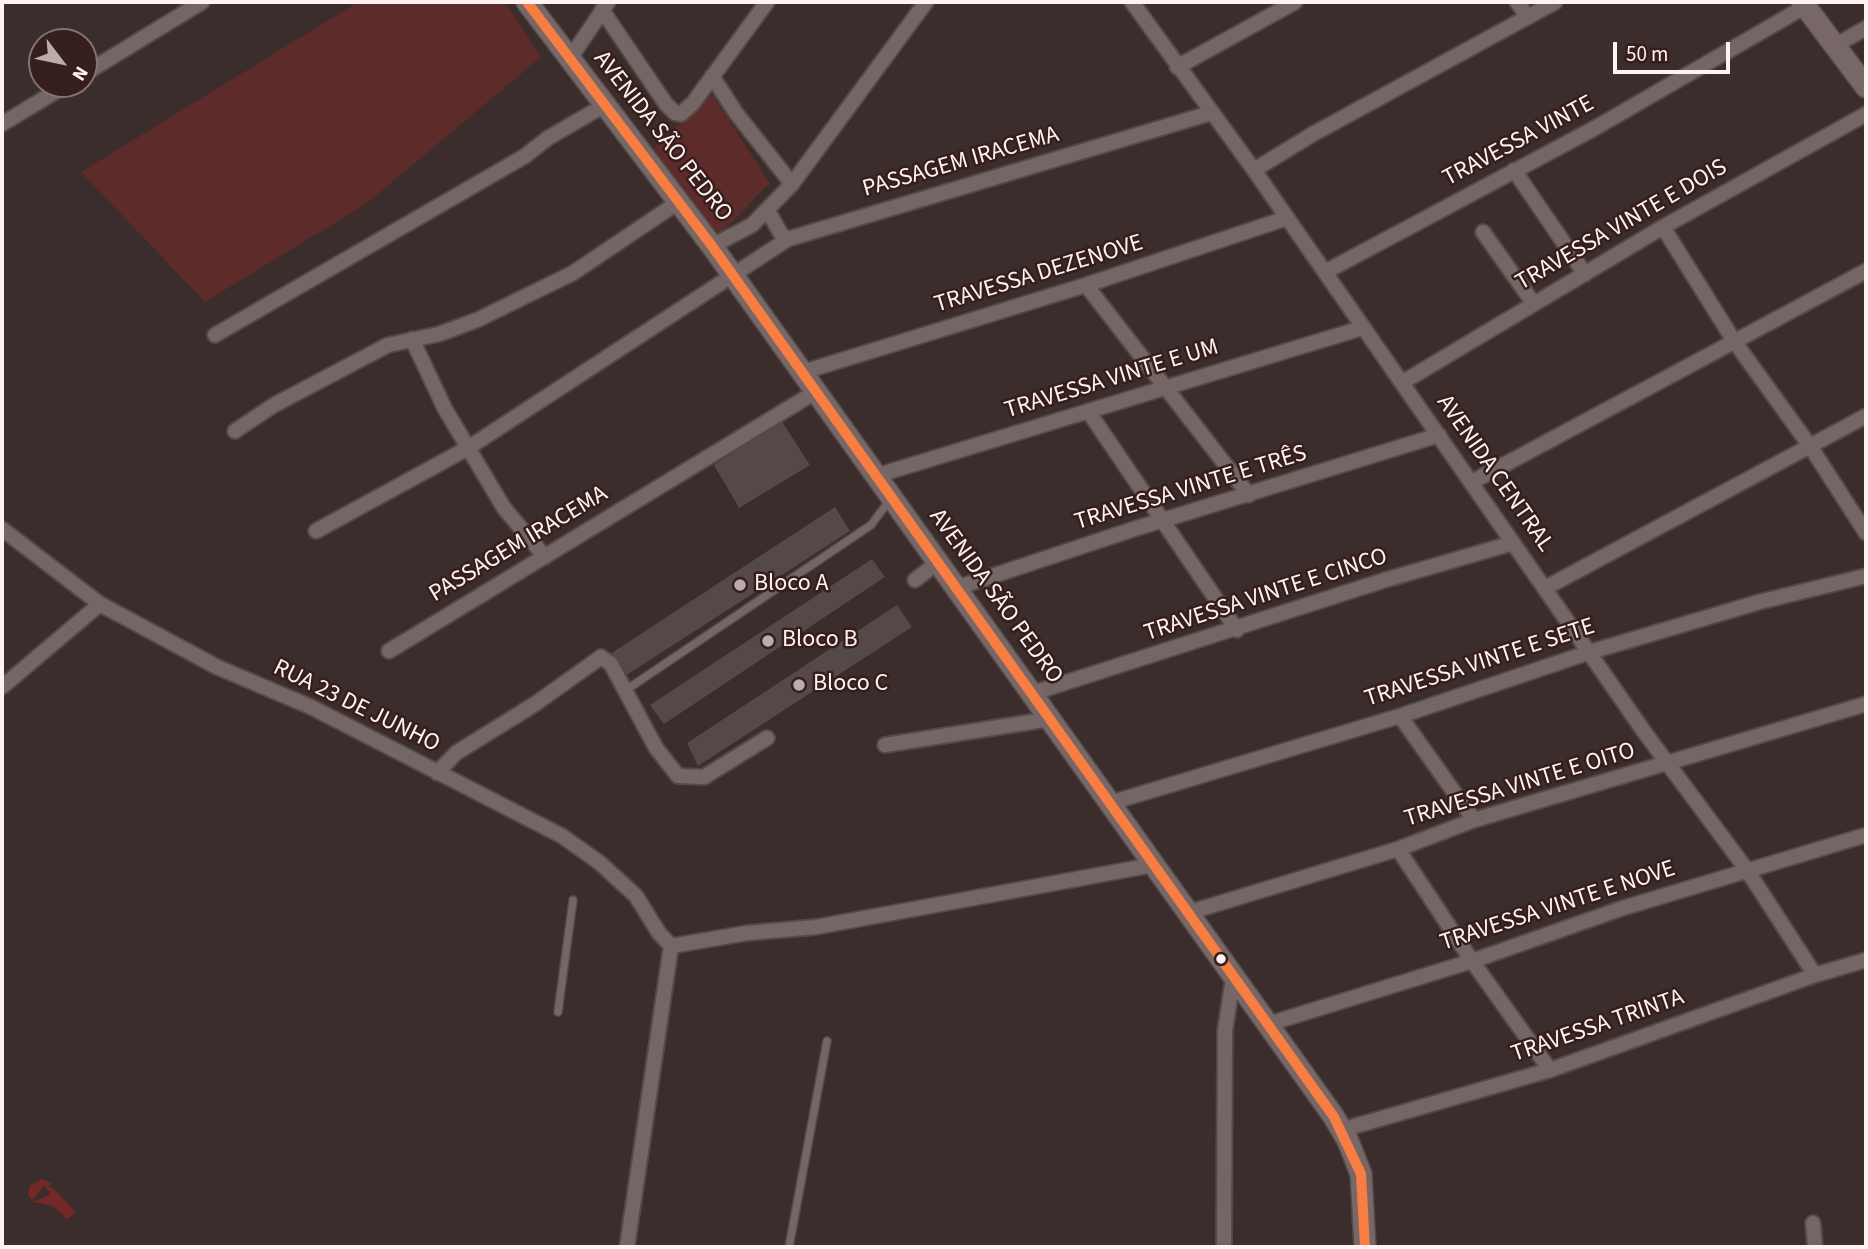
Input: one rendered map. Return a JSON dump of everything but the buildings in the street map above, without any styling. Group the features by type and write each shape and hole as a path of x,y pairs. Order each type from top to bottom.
{"main road":[{"name":"AVENIDA SÃO PEDRO","path":"527,2 712,246 817,391 1341,1130 1361,1174 1365,1247"},
{"path":"1804,4 1866,87"}],"street":[{"path":"98,65 202,2"},
{"path":"569,60 605,6 666,104 675,113 686,111 767,2"},
{"path":"712,246 751,225 768,211 792,184 926,2"},
{"name":"AVENIDA CENTRAL","path":"1132,2 1254,170 1362,328 1547,587 1645,733 1747,870 1815,975"},
{"path":"1177,67 1295,2"},
{"path":"1517,2 1528,17"},
{"path":"1254,170 1313,134 1555,2"},
{"name":"TRAVESSA VINTE","path":"1325,272 1595,128 1804,4"},
{"path":"1833,46 1866,28"},
{"path":"712,76 736,113 792,184"},
{"path":"2,124 45,98"},
{"path":"215,335 525,156 548,138 605,105"},
{"name":"PASSAGEM IRACEMA","path":"316,531 468,448 788,239 1211,113"},
{"name":"TRAVESSA VINTE E DOIS","path":"1403,382 1663,227 1866,114"},
{"path":"1514,170 1585,274"},
{"path":"236,431 274,405 370,354 412,339 458,328 540,290 602,255 677,203"},
{"path":"768,211 781,234 788,239"},
{"name":"TRAVESSA DEZENOVE","path":"803,372 1086,285 1287,218"},
{"path":"1663,227 1734,341 1810,446 1866,533"},
{"path":"1483,232 1534,304"},
{"path":"1472,482 1866,271"},
{"path":"1086,285 1249,495"},
{"name":"TRAVESSA VINTE E UM","path":"875,476 1362,328"},
{"path":"412,339 445,409 504,508 545,557"},
{"name":"PASSAGEM IRACEMA","path":"388,651 817,391"},
{"path":"1088,411 1237,630"},
{"path":"1547,587 1866,416"},
{"name":"TRAVESSA VINTE E TRÊS","path":"956,588 1439,435"},
{"name":"RUA 23 DE JUNHO","path":"3,531 100,604 217,667 311,707 544,825 600,863 636,896 659,933 671,946"},
{"name":"TRAVESSA VINTE E CINCO","path":"1032,693 1513,542"},
{"path":"915,580 938,562"},
{"name":"TRAVESSA VINTE E SETE","path":"1110,803 1400,716 1590,652 1759,602 1866,576"},
{"path":"2,687 100,604"},
{"path":"437,773 456,753 597,658 607,659 656,748 678,776 704,777 767,738"},
{"name":"TRAVESSA VINTE E OITO","path":"1187,913 1398,849 1474,820 1866,704"},
{"path":"1400,716 1474,820"},
{"path":"885,745 1050,719"},
{"name":"TRAVESSA VINTE E NOVE","path":"1265,1025 1416,976 1472,961 1623,908 1866,835"},
{"path":"1398,849 1472,961 1550,1070"},
{"path":"628,1247 671,946 747,933 816,927 1153,865"},
{"name":"TRAVESSA TRINTA","path":"1341,1130 1550,1070 1815,975 1866,960"},
{"path":"1224,1247 1225,1031 1233,978"},
{"path":"1814,1223 1815,1247"}],"lane":[{"path":"626,690 871,525 891,498"},
{"path":"558,1012 573,900"},
{"path":"789,1247 827,1041"}],"shaded area":[{"path":"358,2 505,2 541,57 366,204 205,302 81,172"},
{"path":"712,94 770,183 717,237 653,149"},
{"path":"42,1179 51,1183 49,1188 53,1188 76,1212 67,1219 53,1206 33,1202 51,1194 44,1186 32,1200 28,1195 30,1186"}],"transit line":[{"path":"527,2 712,246 1334,1117 1361,1174 1365,1247"}],"place":[{"name":"Bloco A","path":"740,585"},
{"name":"Bloco B","path":"768,641"},
{"name":"Bloco C","path":"799,685"}]}
